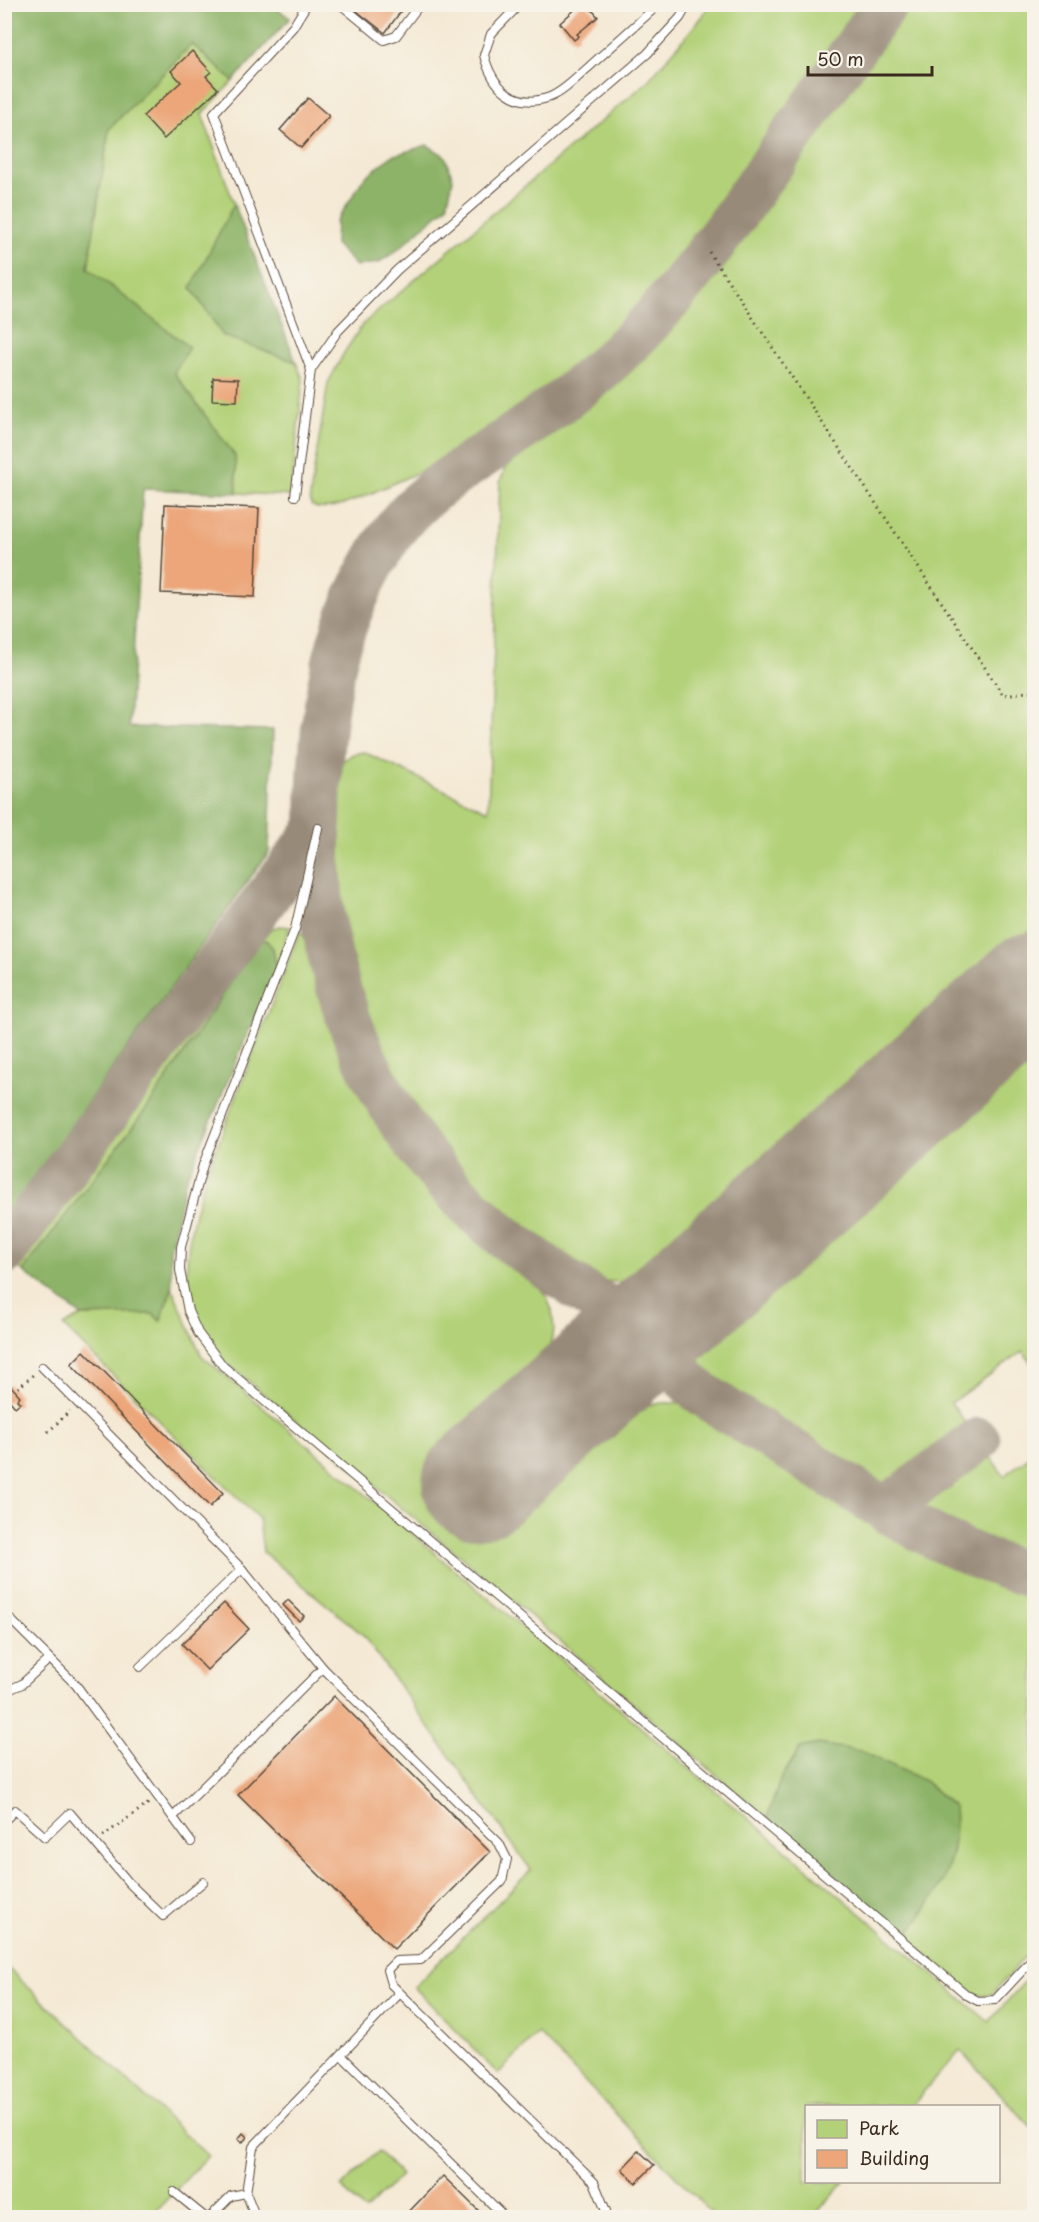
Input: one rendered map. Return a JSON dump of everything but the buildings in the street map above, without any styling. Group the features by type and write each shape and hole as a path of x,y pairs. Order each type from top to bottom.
{"lane":[{"path":"307,4 293,27 214,113 311,370"},
{"path":"339,4 384,40 396,36 420,4"},
{"path":"520,4 491,34 484,55 494,81 504,93 517,100 549,97 562,90 659,4"},
{"path":"295,496 311,370 338,331 397,270 647,54 680,18 688,4"},
{"path":"318,828 295,929 203,1165 186,1223 182,1247 181,1280 188,1311 198,1333 223,1366 967,1995 978,2001 995,2000 1035,1958"},
{"path":"42,1367 242,1569 323,1668 499,1843 507,1859 502,1881 421,1960 396,1961 387,1970 391,1984 594,2182 606,2211 606,2217"},
{"path":"140,1667 242,1569"},
{"path":"4,1613 76,1685 191,1842"},
{"path":"4,1692 22,1684 50,1659"},
{"path":"173,1817 323,1668"},
{"path":"4,1821 15,1810 45,1838 70,1812 129,1883 163,1916 203,1882"},
{"path":"256,2217 246,2193 253,2147 400,1993"},
{"path":"341,2055 506,2217"},
{"path":"174,2192 208,2217 231,2196 246,2193"}],"path":[{"path":"709,252 1003,695 1035,691"},
{"path":"18,1388 42,1367"},
{"path":"48,1432 78,1403"},
{"path":"95,1842 158,1797"}],"green space":[{"path":"5,4 270,4 290,18 233,81 192,44 109,129 88,268 189,347 174,373 235,456 237,493 143,489 129,727 273,730 269,852 5,1217"},
{"path":"708,5 865,5 728,196 670,272 628,320 582,364 512,418 436,463 346,504 326,508 311,505 310,496 328,383 363,324 647,82 703,16"},
{"path":"908,5 1034,5 1034,927 640,1278 624,1281 596,1279 571,1267 506,1218 479,1194 432,1141 412,1112 378,1049 350,974 345,945 336,852 336,782 340,763 353,754 364,752 488,811 500,483 505,468 514,458 603,389 640,354 708,280"},
{"path":"192,44 233,81 202,114 234,204 191,288 223,335 296,362 303,379 291,496 237,493 235,456 174,373 88,268 109,129"},
{"path":"427,145 445,156 453,179 447,206 395,252 378,263 356,266 335,244 336,222 364,178 392,156"},
{"path":"234,204 296,362 223,336 191,288"},
{"path":"279,926 290,927 276,967 273,948 259,942 149,1106 23,1271 18,1266 256,940 264,932"},
{"path":"300,931 313,948 328,1003 349,1057 374,1107 397,1142 427,1182 461,1218 537,1281 552,1311 554,1330 546,1360 442,1455 502,1522 625,1414 653,1404 679,1404 699,1409 879,1524 964,1568 1034,1589 1034,1947 992,1994 975,1995 905,1937 937,1892 950,1863 953,1847 954,1807 923,1780 781,1778 767,1818 478,1571 214,1353 201,1331 188,1287 187,1266 193,1221 206,1175"},
{"path":"266,940 273,948 276,967 185,1182 170,1250 172,1288 160,1321 153,1314 82,1316 23,1271 149,1105 259,941"},
{"path":"1016,1064 1034,1070 1034,1367 1023,1351 951,1403 972,1432 918,1475 883,1490 711,1382 699,1359 699,1347"},
{"path":"172,1288 201,1355 989,2022 1034,1971 1034,2130 960,2050 912,2105 805,2105 805,2183 843,2183 813,2217 715,2217 538,2033 498,2074 414,1987 531,1870 363,1635 263,1552 259,1519 63,1326 82,1316 153,1314 161,1321"},
{"path":"984,1448 1004,1476 1034,1453 1034,1559 1016,1555 921,1513 920,1499"},
{"path":"818,1744 861,1751 923,1780 954,1807 955,1828 950,1863 937,1892 905,1937 767,1818 781,1778 800,1748"},
{"path":"10,1970 208,2156 150,2217 10,2218 5,2213 4,1976"},
{"path":"378,2151 401,2175 365,2211 341,2187"}],"taxiway":[{"path":"689,1295 671,1306 639,1314 625,1313 596,1301 502,1235 469,1205 412,1139 388,1102 367,1063 350,1022 336,980 326,936 321,900 318,826 324,721 335,658 344,627 371,567 400,522 438,487 543,415 589,379 618,354 658,313 711,248 886,4"},
{"path":"4,1253 318,828"},
{"path":"689,1295 673,1320 667,1340 668,1350 673,1360 691,1385 730,1413 912,1525 971,1554 1034,1576"},
{"path":"889,1512 898,1499 978,1440"}],"runway":[{"path":"478,1483 1034,988"}]}
